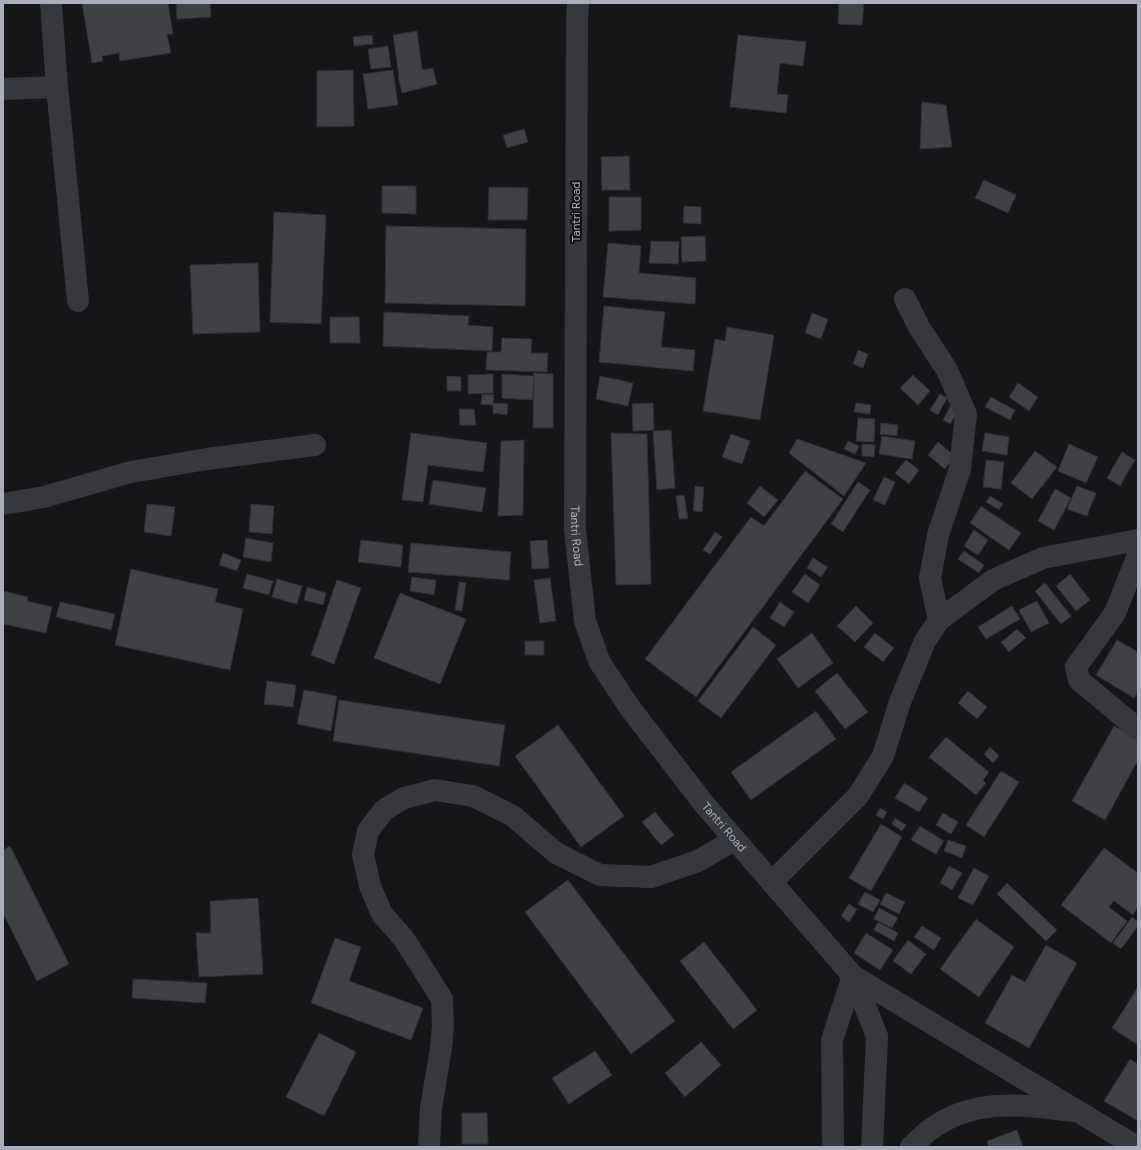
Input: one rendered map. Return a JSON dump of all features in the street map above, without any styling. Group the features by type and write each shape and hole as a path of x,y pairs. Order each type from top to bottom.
{"street":[{"path":"51,3 57,87 78,301"},
{"name":"Tantri Road","path":"578,3 575,530 584,621 599,661 630,708 704,804 734,840 854,976"},
{"path":"3,89 57,87"},
{"path":"905,299 919,327 947,370 966,414 960,469 938,535 930,578 939,620"},
{"path":"3,504 44,497 131,472 207,459 315,445"},
{"path":"772,882 858,796 884,756 900,702 925,641 939,620 993,580 1043,558 1138,540"},
{"path":"1138,555 1115,613 1076,667 1079,680 1138,729"},
{"path":"429,1147 431,1108 441,1048 443,1026 442,999 404,939 382,914 370,886 363,854 368,831 384,810 404,798 435,790 473,796 513,816 556,853 600,875 651,877 698,861 734,840"},
{"path":"854,976 1137,1147"},
{"path":"833,1147 832,1040 854,976"},
{"path":"854,976 877,1036 872,1147"},
{"path":"910,1147 930,1129 943,1121 965,1112 988,1106 1011,1104 1080,1112"}],"building":[{"path":"82,3 168,3 173,34 167,34 171,53 120,61 119,53 102,56 103,61 92,63"},
{"path":"176,3 210,3 211,17 177,19"},
{"path":"839,3 864,3 862,25 838,24"},
{"path":"417,31 422,70 433,68 437,84 402,93 398,77 393,35"},
{"path":"372,35 373,44 354,46 353,37"},
{"path":"738,35 806,42 803,66 780,63 777,94 788,95 786,113 730,107"},
{"path":"388,46 391,67 371,69 368,49"},
{"path":"353,70 354,126 317,127 317,71"},
{"path":"393,70 398,105 368,109 363,74"},
{"path":"922,102 946,105 952,147 920,149"},
{"path":"524,129 528,142 507,148 503,135"},
{"path":"629,156 630,190 602,190 601,157"},
{"path":"984,180 1016,195 1008,213 975,198"},
{"path":"382,186 416,186 416,214 382,213"},
{"path":"489,187 528,188 527,220 488,220"},
{"path":"609,197 641,197 641,230 609,231"},
{"path":"684,206 701,207 701,224 683,223"},
{"path":"274,212 326,215 321,324 270,322"},
{"path":"386,226 526,229 525,306 385,303"},
{"path":"705,236 706,261 682,262 681,237"},
{"path":"651,241 679,242 678,264 649,263"},
{"path":"608,243 641,246 639,273 696,278 695,304 603,297"},
{"path":"258,263 260,332 193,334 190,265"},
{"path":"604,306 665,312 661,347 695,350 693,371 599,362"},
{"path":"384,312 469,316 468,325 493,327 492,351 383,346"},
{"path":"812,313 828,319 821,339 805,333"},
{"path":"330,317 359,317 360,343 330,343"},
{"path":"727,327 774,335 760,420 703,411 715,339 725,341"},
{"path":"502,338 532,339 531,353 548,353 547,372 486,370 487,352 501,352"},
{"path":"858,350 868,354 863,368 853,364"},
{"path":"534,373 553,374 553,428 533,428"},
{"path":"493,374 493,393 468,394 468,375"},
{"path":"502,374 534,376 533,400 502,398"},
{"path":"913,375 930,391 918,405 900,388"},
{"path":"447,376 461,377 461,391 447,391"},
{"path":"600,376 633,383 628,406 596,399"},
{"path":"1018,383 1038,397 1029,411 1009,397"},
{"path":"482,394 494,395 493,405 481,404"},
{"path":"940,394 947,398 938,415 930,410"},
{"path":"991,397 1015,410 1010,420 985,407"},
{"path":"493,403 508,404 507,415 493,413"},
{"path":"653,403 654,430 633,431 632,404"},
{"path":"856,403 871,405 870,414 854,412"},
{"path":"951,405 959,409 950,424 943,420"},
{"path":"459,409 474,409 476,425 460,425"},
{"path":"858,418 875,419 874,442 856,441"},
{"path":"881,423 898,425 897,436 880,434"},
{"path":"671,430 675,488 657,490 653,431"},
{"path":"411,433 487,443 483,472 428,465 423,502 402,500"},
{"path":"611,433 647,434 651,584 616,585"},
{"path":"985,433 1009,437 1007,455 982,451"},
{"path":"731,434 750,441 742,464 722,457"},
{"path":"882,436 915,441 912,459 879,454"},
{"path":"797,439 866,463 844,496 789,453"},
{"path":"524,440 523,515 498,516 501,441"},
{"path":"848,441 859,446 855,454 844,449"},
{"path":"938,442 955,456 945,469 928,455"},
{"path":"862,444 875,445 874,457 862,456"},
{"path":"1069,444 1098,457 1086,483 1058,471"},
{"path":"1035,451 1057,467 1032,499 1011,483"},
{"path":"1122,452 1135,460 1120,486 1107,478"},
{"path":"906,460 919,470 909,484 895,473"},
{"path":"986,460 1004,462 1001,489 983,487"},
{"path":"805,471 843,499 696,697 645,659 751,517 764,526"},
{"path":"884,477 895,482 885,505 873,500"},
{"path":"433,480 486,488 482,512 429,504"},
{"path":"858,482 870,490 843,532 831,524"},
{"path":"695,486 704,487 702,512 693,511"},
{"path":"760,486 778,500 764,517 747,503"},
{"path":"1077,486 1096,493 1087,516 1067,509"},
{"path":"1055,489 1071,498 1054,530 1038,521"},
{"path":"684,495 688,518 679,519 676,496"},
{"path":"990,496 1003,504 999,510 986,502"},
{"path":"147,504 175,507 171,536 144,532"},
{"path":"251,504 274,506 272,534 249,532"},
{"path":"981,506 1021,533 1009,550 970,523"},
{"path":"974,530 988,540 978,555 964,546"},
{"path":"715,532 722,537 710,554 703,550"},
{"path":"246,538 273,543 271,562 243,557"},
{"path":"361,540 403,545 401,567 358,562"},
{"path":"547,540 549,568 532,569 530,541"},
{"path":"411,543 511,552 509,580 408,572"},
{"path":"964,551 984,565 979,573 958,559"},
{"path":"223,553 241,560 237,571 219,565"},
{"path":"813,558 828,567 821,577 807,568"},
{"path":"131,569 218,589 215,602 243,609 230,670 115,645"},
{"path":"247,574 273,581 269,595 243,588"},
{"path":"805,574 820,585 808,603 792,592"},
{"path":"1070,574 1090,600 1076,611 1056,586"},
{"path":"412,577 436,580 434,595 410,591"},
{"path":"550,578 556,621 540,623 534,580"},
{"path":"277,579 302,586 297,604 272,597"},
{"path":"337,580 361,588 334,664 311,655"},
{"path":"459,582 466,583 462,611 455,610"},
{"path":"1045,583 1071,616 1061,624 1035,591"},
{"path":"307,587 326,593 323,605 304,600"},
{"path":"3,591 28,597 27,601 52,607 46,633 3,624"},
{"path":"400,593 466,619 440,684 374,658"},
{"path":"1037,601 1049,623 1031,632 1019,610"},
{"path":"60,602 115,614 111,630 56,617"},
{"path":"780,602 794,612 784,627 770,618"},
{"path":"856,606 873,623 855,642 837,626"},
{"path":"1012,606 1020,619 986,639 978,627"},
{"path":"753,627 776,645 721,718 698,701"},
{"path":"1017,629 1026,638 1009,652 1001,642"},
{"path":"812,633 833,663 798,688 777,659"},
{"path":"875,633 894,648 883,662 864,647"},
{"path":"1117,640 1138,652 1138,691 1134,698 1096,675"},
{"path":"525,641 544,641 544,655 525,655"},
{"path":"837,673 868,712 845,729 815,691"},
{"path":"267,681 296,685 293,707 264,704"},
{"path":"304,690 337,696 331,731 297,724"},
{"path":"968,691 987,707 977,719 958,703"},
{"path":"339,700 505,725 499,766 333,741"},
{"path":"816,711 836,739 751,800 731,772"},
{"path":"558,725 624,816 581,847 515,756"},
{"path":"1114,726 1138,739 1138,760 1105,820 1072,801"},
{"path":"946,737 989,772 983,780 986,783 976,795 929,757"},
{"path":"990,747 999,756 993,763 984,754"},
{"path":"1001,771 1019,782 984,837 966,825"},
{"path":"904,783 928,798 919,812 895,798"},
{"path":"880,808 887,812 883,819 876,815"},
{"path":"655,812 674,835 661,845 642,822"},
{"path":"943,813 958,822 951,834 936,825"},
{"path":"895,818 906,825 902,831 892,824"},
{"path":"881,824 902,837 871,891 849,878"},
{"path":"920,826 944,841 936,854 911,840"},
{"path":"948,840 966,846 962,858 944,851"},
{"path":"10,846 69,964 37,981 3,913 3,850"},
{"path":"1104,848 1138,873 1138,907 1133,915 1114,901 1109,907 1127,921 1111,943 1061,905"},
{"path":"949,866 962,873 952,890 940,883"},
{"path":"974,868 989,876 973,905 958,898"},
{"path":"568,880 675,1021 631,1054 525,912"},
{"path":"1007,883 1057,930 1046,941 997,894"},
{"path":"865,892 880,900 873,912 858,904"},
{"path":"886,893 905,902 899,914 880,904"},
{"path":"258,898 263,974 199,977 196,933 211,933 210,901"},
{"path":"849,904 857,909 849,922 841,916"},
{"path":"879,908 898,918 892,928 874,919"},
{"path":"1132,917 1138,922 1138,926 1121,949 1113,943"},
{"path":"976,919 1014,947 979,997 940,969"},
{"path":"878,922 898,933 894,941 874,930"},
{"path":"922,926 941,938 934,950 914,937"},
{"path":"866,933 893,950 880,970 854,953"},
{"path":"335,938 361,947 349,981 423,1008 411,1040 311,1003"},
{"path":"908,940 926,954 911,974 893,961"},
{"path":"704,942 757,1010 733,1029 680,961"},
{"path":"1046,945 1077,963 1029,1048 985,1023 1012,975 1025,982"},
{"path":"133,979 207,983 205,1003 132,998"},
{"path":"1138,987 1138,1045 1112,1028"},
{"path":"319,1033 356,1052 324,1116 286,1097"},
{"path":"701,1042 721,1065 685,1097 665,1073"},
{"path":"595,1051 612,1075 569,1104 552,1078"},
{"path":"1130,1059 1138,1064 1138,1121 1104,1101"},
{"path":"462,1113 487,1113 488,1144 462,1144"},
{"path":"1017,1130 1023,1147 989,1147 987,1141"}]}
